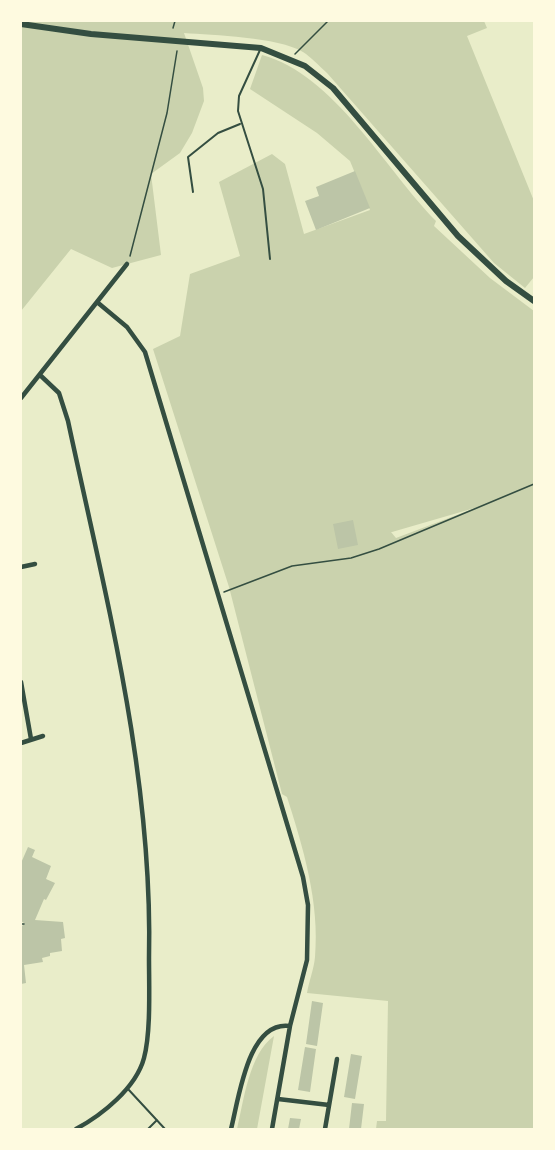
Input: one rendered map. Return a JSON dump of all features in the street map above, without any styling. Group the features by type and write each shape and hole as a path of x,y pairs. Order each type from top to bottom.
{"street":[{"path":"21,24 91,34 261,48 291,58 333,88 458,236 506,281 534,301"},
{"path":"21,398 127,264"},
{"path":"97,302 127,327 145,352 303,877 308,905 307,960 290,1026 272,1129"},
{"path":"40,375 58,392 68,421 130,708 140,781 150,912 144,1058 127,1088 108,1106 76,1129"},
{"path":"21,567 35,564"},
{"path":"21,682 31,739"},
{"path":"21,742 43,736"},
{"path":"231,1129 245,1074 258,1040 266,1031 279,1025 290,1026"},
{"path":"325,1129 337,1059"},
{"path":"278,1099 329,1105"}],"lane":[{"path":"261,48 239,96 238,111 240,124 263,189 270,260"},
{"path":"193,192 188,157 218,133 240,124"},
{"path":"127,1088 165,1129"},
{"path":"148,1129 157,1120"}],"path":[{"path":"173,28 175,21"},
{"path":"291,58 328,21"},
{"path":"127,264 167,113 178,41"},
{"path":"217,594 292,566 351,558 380,549 534,484"}],"green space":[{"path":"21,21 484,21 487,28 467,36 534,201 534,277 525,288 494,263 327,73 306,54 292,47 262,40 184,33 203,88 204,101 192,133 180,153 151,174 161,255 112,268 71,249 21,311"},
{"path":"262,55 288,65 312,82 357,126 436,221 434,226 490,278 534,311 534,1129 376,1129 377,1121 386,1121 388,1001 307,993 314,962 316,937 313,896 304,855 287,797 282,794 229,587 153,349 180,336 190,274 240,256 219,182 272,154 285,164 304,234 370,210 350,161 317,133 250,89","holes":["478,507 396,538 391,532"]},
{"path":"274,1036 257,1129 237,1129 253,1066 266,1044"}],"building":[{"path":"355,171 370,208 316,230 305,201 319,196 316,187"},
{"path":"353,520 358,545 338,549 333,524"},
{"path":"28,847 35,850 32,857 51,866 46,879 55,883 46,900 44,899 35,920 63,922 65,938 61,939 62,951 50,953 50,956 42,958 43,962 24,965 26,983 21,984 21,928 24,923 21,921 21,863"},
{"path":"312,1001 323,1003 317,1046 306,1044"},
{"path":"305,1047 316,1049 310,1092 298,1090"},
{"path":"351,1054 362,1056 355,1099 344,1097"},
{"path":"352,1103 364,1104 361,1129 349,1129"},
{"path":"290,1118 301,1119 299,1129 288,1129"}]}
